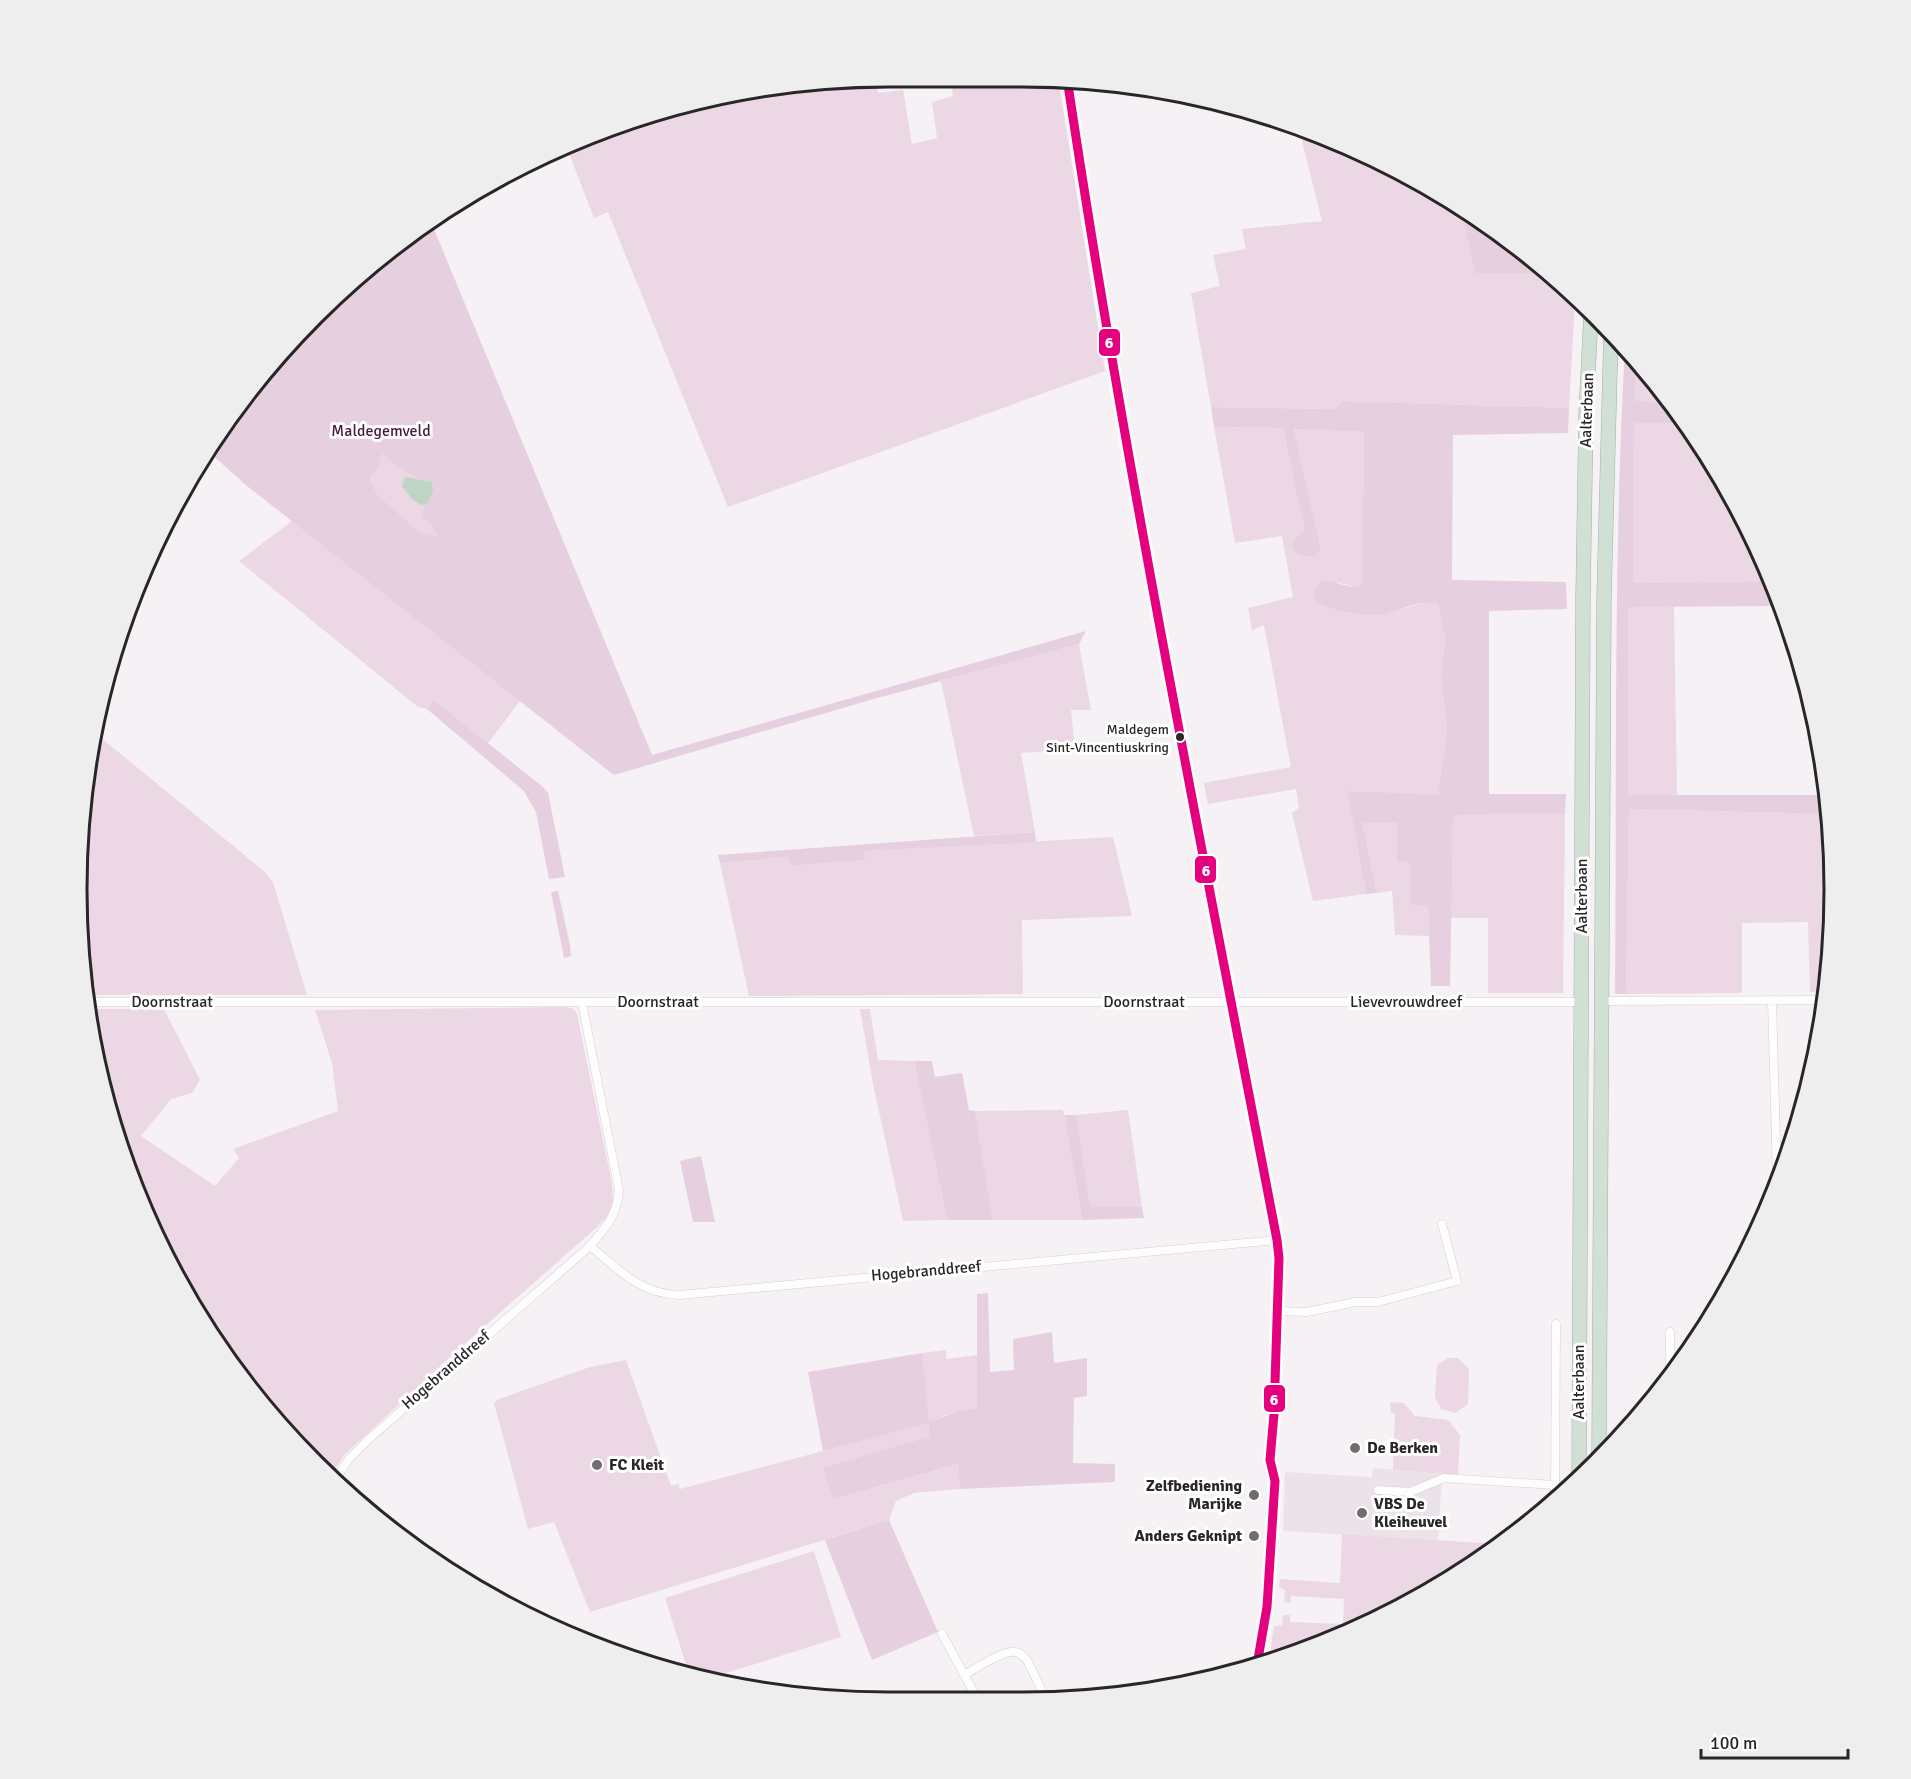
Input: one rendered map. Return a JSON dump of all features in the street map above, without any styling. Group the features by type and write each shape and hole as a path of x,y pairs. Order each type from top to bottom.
{"highway":[{"name":"Aalterbaan","path":"1579,1466 1584,562 1586,415 1591,324"},
{"name":"Aalterbaan","path":"1599,1446 1604,597 1611,345"}],"street":[{"path":"1069,89 1097,272 1277,1240 1279,1258 1274,1414 1270,1460 1275,1481 1267,1607 1260,1655"},
{"path":"1772,1000 1776,1160"},
{"path":"1602,1001 1816,1000"},
{"name":"Doornstraat","path":"95,1002 1231,1002"},
{"name":"Lievevrouwdreef","path":"1231,1002 1581,1002"},
{"name":"Hogebranddreef","path":"339,1473 349,1459 393,1417 590,1246 612,1218 619,1190 582,1003"},
{"path":"1277,1311 1307,1312 1355,1302 1378,1302 1457,1281 1442,1224"},
{"name":"Hogebranddreef","path":"590,1246 643,1287 660,1293 679,1295 1277,1240"},
{"name":"Aalterbaan","path":"1555,1489 1556,1324"},
{"path":"1670,1332 1670,1361"},
{"path":"1378,1490 1410,1492 1444,1478 1555,1485"},
{"path":"942,1634 974,1692"},
{"path":"964,1674 1005,1654 1015,1652 1027,1660 1042,1691"}],"shaded area":[{"path":"405,477 432,482 433,491 428,503 421,505 412,499 402,486"},
{"name":"VBS De Kleiheuvel","path":"1373,1468 1442,1474 1438,1540 1283,1531 1285,1472 1372,1477"}],"green space":[{"path":"877,87 878,93 903,90 912,144 937,138 932,102 953,96 952,87 1060,88 1105,371 728,507 608,212 594,218 569,154 682,114 733,102 785,94"},
{"path":"1301,138 1376,170 1463,220 1475,272 1535,273 1574,308 1569,408 1343,401 1335,409 1211,407 1191,293 1220,286 1213,255 1246,249 1242,229 1322,221"},
{"path":"1463,220 1535,273 1475,273"},
{"name":"Maldegemveld","path":"434,229 652,755 1086,631 1079,644 870,700 614,775 246,485 214,457 253,401 286,360 322,322 360,286","holes":["383,452 390,461 418,479 432,482 428,503 424,505 423,517 431,524 438,537 418,531 377,495 369,477 378,468"]},
{"name":"Maldegemveld","path":"434,230 614,775 520,701 488,743 434,700 427,709 418,707 239,561 292,521 214,457 253,401 286,360 322,322 360,286"},
{"path":"1624,359 1635,372 1635,401 1659,402 1674,423 1634,423 1633,583 1763,581 1772,606 1628,607 1628,795 1818,795 1820,814 1629,809 1626,994 1615,994 1617,589"},
{"path":"1635,372 1659,402 1635,401"},
{"path":"1343,401 1569,408 1568,433 1453,435 1452,580 1566,582 1567,609 1489,611 1489,794 1566,794 1565,814 1453,815 1450,986 1431,986 1428,906 1411,905 1410,862 1397,862 1397,822 1363,823 1377,893 1366,894 1347,791 1438,795 1447,729 1441,677 1445,638 1438,604 1421,603 1375,615 1345,612 1318,603 1314,593 1320,582 1362,585 1364,432 1294,429 1320,545 1319,552 1315,556 1304,556 1295,552 1292,545 1297,537 1303,534 1304,522 1283,428 1214,427 1211,407 1335,409"},
{"path":"1634,423 1674,423 1716,488 1763,581 1633,583"},
{"path":"1214,427 1283,428 1304,522 1303,534 1320,545 1294,429 1364,432 1362,585 1356,587 1336,582 1349,613 1390,613 1428,601 1438,603 1445,638 1441,677 1447,729 1438,796 1347,791 1366,894 1313,901 1292,813 1299,808 1296,789 1208,804 1204,783 1291,767 1264,625 1252,630 1248,608 1293,597 1282,536 1235,543"},
{"path":"1628,607 1674,607 1677,795 1628,795"},
{"path":"1079,644 1091,710 1071,710 1075,749 1021,753 1035,832 974,836 941,681"},
{"path":"434,700 548,793 565,877 549,879 536,812 524,791 427,709"},
{"path":"101,738 264,871 273,882 307,995 94,995 87,890 89,837"},
{"path":"1629,809 1820,814 1824,890 1817,992 1810,992 1808,922 1742,923 1742,993 1626,994"},
{"path":"1565,814 1563,993 1488,993 1488,918 1450,918 1453,815"},
{"path":"1363,822 1397,822 1397,861 1410,862 1411,905 1428,906 1429,936 1395,935 1392,891 1377,893"},
{"path":"1035,832 1036,842 864,851 865,860 791,866 789,857 720,863 718,855"},
{"path":"1113,837 1132,916 1022,920 1023,994 749,996 720,863 790,857 792,866 864,860 864,851"},
{"path":"558,891 571,956 564,958 551,892"},
{"path":"567,1007 573,1009 577,1014 612,1184 613,1202 606,1218 596,1228 461,1347 344,1455 335,1469 286,1419 253,1378 222,1335 170,1244 148,1197 114,1097 96,1009 164,1009 200,1080 192,1093 171,1099 141,1136 215,1186 239,1158 233,1149 338,1111 332,1063 315,1010"},
{"path":"860,1009 870,1009 878,1060 914,1061 947,1220 903,1221 873,1084"},
{"path":"914,1061 932,1061 935,1077 962,1073 969,1110 975,1111 993,1220 947,1220"},
{"path":"1063,1110 1082,1220 993,1220 975,1111"},
{"path":"1128,1110 1142,1207 1093,1207 1090,1204 1076,1115"},
{"path":"1064,1115 1076,1115 1090,1204 1093,1207 1142,1207 1144,1218 1082,1220"},
{"path":"701,1156 715,1222 693,1222 680,1161"},
{"path":"988,1293 990,1372 1014,1370 1013,1339 1052,1332 1054,1363 1087,1358 1087,1396 1074,1398 1073,1463 1115,1464 1115,1482 960,1489 959,1464 833,1499 823,1468 929,1437 929,1423 823,1451 808,1372 922,1353 929,1422 977,1408 977,1294"},
{"path":"946,1350 946,1359 978,1355 978,1408 943,1416 930,1437 833,1499 960,1464 960,1489 914,1493 896,1501 889,1520 590,1612 554,1522 528,1529 494,1403 499,1399 590,1367 626,1360 671,1486 678,1484 680,1489 928,1423 922,1353"},
{"path":"1448,1358 1458,1358 1469,1369 1468,1404 1455,1413 1441,1409 1435,1397 1437,1365"},
{"path":"1390,1402 1404,1403 1415,1416 1448,1420 1460,1435 1458,1475 1393,1470 1395,1414 1391,1412"},
{"path":"889,1520 938,1632 872,1660 825,1540"},
{"path":"1342,1534 1486,1543 1423,1584 1376,1609 1329,1631 1270,1652 1274,1626 1282,1625 1283,1615 1290,1615 1290,1622 1343,1624 1344,1599 1291,1596 1290,1603 1284,1602 1285,1590 1279,1587 1280,1579 1340,1583"},
{"path":"814,1551 841,1637 722,1674 686,1666 665,1598"}],"transit line":[{"name":"6","path":"1069,89 1139,515 1277,1240 1279,1258 1274,1414 1270,1460 1275,1481 1267,1607 1259,1656"}],"place":[{"name":"Maldegem Sint-Vincentiuskring","path":"1180,737"},
{"name":"De Berken","path":"1355,1448"},
{"name":"FC Kleit","path":"597,1465"},
{"name":"Zelfbediening Marijke","path":"1254,1495"},
{"name":"VBS De Kleiheuvel","path":"1362,1513"},
{"name":"Anders Geknipt","path":"1254,1536"}]}
